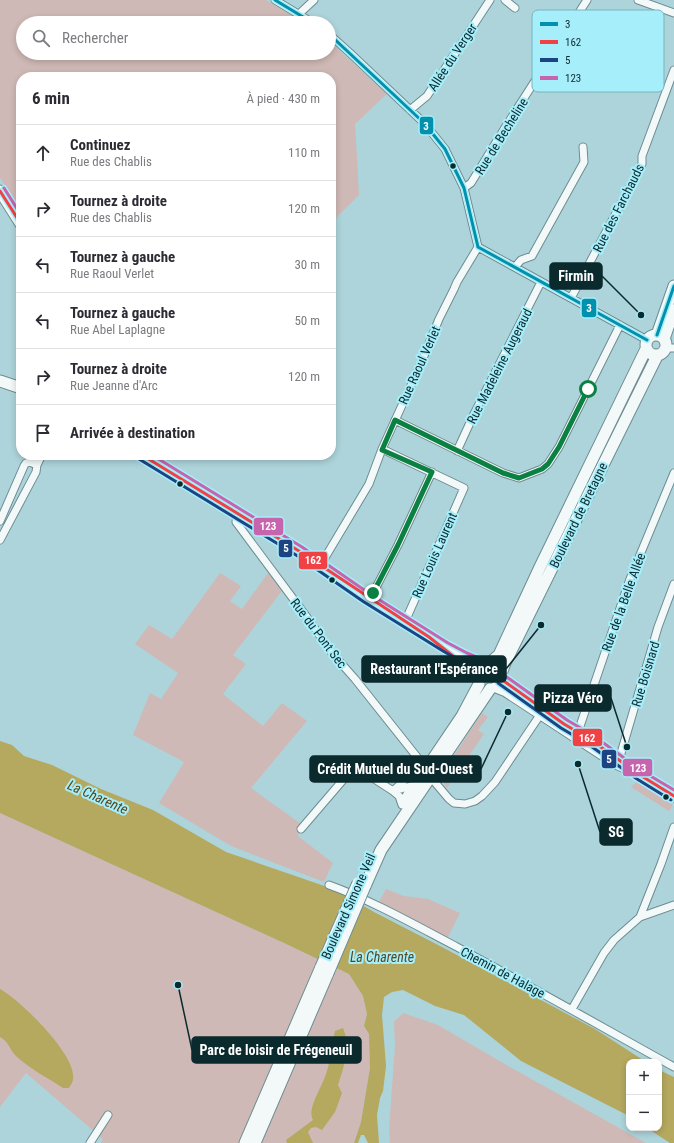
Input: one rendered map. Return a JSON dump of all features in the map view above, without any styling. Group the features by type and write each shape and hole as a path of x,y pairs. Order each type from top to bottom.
{"main road":[{"path":"0,191 16,216"},
{"name":"Boulevard de Bretagne","path":"497,682 657,356 651,354 659,343 674,286"},
{"name":"Boulevard de Bretagne","path":"486,666 499,655 540,567 659,343 674,310"},
{"path":"0,381 16,386"},
{"path":"150,460 299,551 429,637 469,660 486,666 491,665 497,668 497,682"},
{"path":"429,637 478,680 484,688 497,682"},
{"path":"478,680 478,671 486,666"},
{"name":"Boulevard Simone Veil","path":"245,1143 362,884 373,852 415,785 425,763 462,716 478,680"},
{"path":"497,682 617,761 674,796"},
{"name":"Boulevard Simone Veil","path":"362,884 382,850 430,777 497,682"},
{"path":"545,714 578,732 617,761"},
{"name":"Boulevard Simone Veil","path":"255,1143 324,970"}],"street":[{"path":"275,0 303,16"},
{"path":"300,14 314,0"},
{"name":"Allée du Verger","path":"410,110 427,96 490,0"},
{"path":"505,0 516,8"},
{"name":"Rue de Becheline","path":"581,10 587,0"},
{"path":"638,0 674,13"},
{"path":"336,39 410,110 445,149 464,188 478,246 620,325 659,343"},
{"name":"Rue des Farchauds","path":"571,298 642,164 642,156 674,70"},
{"name":"Rue de Becheline","path":"464,188 471,183 532,86"},
{"path":"515,267 521,260 532,256 584,162 583,147"},
{"name":"Rue Raoul Verlet","path":"320,566 369,484 382,450 439,319 457,282 478,246"},
{"name":"Rue Madeleine Augeraud","path":"457,451 474,414 542,282"},
{"path":"395,420 503,473 519,478 542,469 548,464 559,447 620,325"},
{"path":"370,599 398,545 432,472 382,450"},
{"path":"0,540 36,472 40,460"},
{"path":"0,521 24,466 26,463 30,462 37,465"},
{"name":"Rue Louis Laurent","path":"403,621 408,615 464,488 432,472"},
{"name":"Rue de la Belle Allée","path":"578,732 630,579 674,473"},
{"name":"Rue du Pont Sec","path":"237,513 236,522 332,653 425,763"},
{"name":"Rue Boisnard","path":"617,761 658,627 674,584"},
{"path":"430,777 454,803 466,804 475,801 489,789 545,714"},
{"path":"393,791 425,763"},
{"path":"301,829 349,773 356,769 359,769 393,791 399,796 402,804"},
{"path":"393,791 415,785"},
{"path":"640,917 674,827"},
{"name":"Chemin de Halage","path":"329,885 368,900 572,1009 674,1067"},
{"path":"572,1009 604,953 614,940 640,917 674,905"},
{"path":"90,1143 108,1115"}],"shaded area":[{"path":"0,0 266,0 292,16 16,16 16,60 336,60 336,47 387,94 355,124 359,195 336,218 336,72 16,72 16,202 0,178"},
{"path":"644,364 648,366 504,657 533,588"},
{"path":"220,573 241,586 230,601 242,609 268,573 282,591 233,655 246,664 223,694 263,726 282,703 307,721 251,788 301,824 298,836 333,863 324,882 231,846 159,803 184,762 133,735 150,693 161,699 178,673 135,644 149,625 172,639"},
{"path":"482,713 488,717 478,730 484,734 447,788 443,782 442,774"},
{"path":"636,782 673,805 669,811 631,787"},
{"path":"0,813 349,974 363,996 367,1014 364,1026 369,1034 370,1068 361,1122 354,1143 101,1143 103,1139 26,1073 0,1107"},
{"path":"386,889 404,896 428,899 460,913 447,939 378,904"},
{"path":"403,1013 438,1025 646,1143 390,1143 389,1129 395,1046 394,1022"}],"water":[{"name":"La Charente","path":"0,741 12,745 24,756 52,765 101,789 153,810 226,852 336,890 374,912 595,1029 641,1059 626,1059 626,1114 521,1061 464,1015 435,1006 403,990 392,992 384,997 382,1015 386,1066 383,1091 380,1098 377,1115 379,1143 368,1143 364,1135 361,1135 358,1143 354,1143 361,1122 370,1068 369,1034 364,1026 367,1014 363,996 349,974 0,813"},
{"path":"0,989 33,1016 57,1043 66,1056 72,1069 73,1080 69,1088 63,1088 27,1065 16,1056 6,1042 0,1037"},
{"path":"343,1028 347,1049 338,1085 342,1093 335,1112 322,1130 316,1127 311,1128 308,1132 313,1143 287,1143 286,1140 313,1120 311,1114 312,1108 328,1069 335,1031"},
{"path":"662,1071 674,1077 674,1143 670,1143 652,1131 662,1131"}],"transit line":[{"name":"3","path":"275,0 301,16"},
{"name":"3","path":"336,41 424,123 445,149 464,188 478,247"},
{"name":"123","path":"4,188 16,207"},
{"name":"162","path":"0,191 16,216"},
{"name":"3","path":"478,247 647,340"},
{"name":"3","path":"657,335 674,286"},
{"name":"5","path":"141,460 296,555 364,602 443,651 482,671"},
{"name":"162","path":"150,460 299,551 429,637 477,675"},
{"name":"123","path":"160,460 302,547 370,594 448,643 486,661"},
{"name":"123","path":"504,675 567,720 594,736 642,771 674,790"},
{"name":"162","path":"501,679 564,724 591,740 640,775 674,796"},
{"name":"5","path":"498,683 561,728 588,744 637,779 671,800"}],"place":[{"name":"Firmin","path":"641,315"},
{"name":"Restaurant l'Espérance","path":"541,625"},
{"name":"Crédit Mutuel du Sud-Ouest","path":"508,712"},
{"name":"Pizza Véro","path":"627,747"},
{"name":"SG","path":"578,764"},
{"name":"Parc de loisir de Frégeneuil","path":"178,985"}],"route":[{"path":"373,593 398,545 432,472 382,450 395,420 503,473 519,478 542,469 548,464 559,447 588,389"}]}
